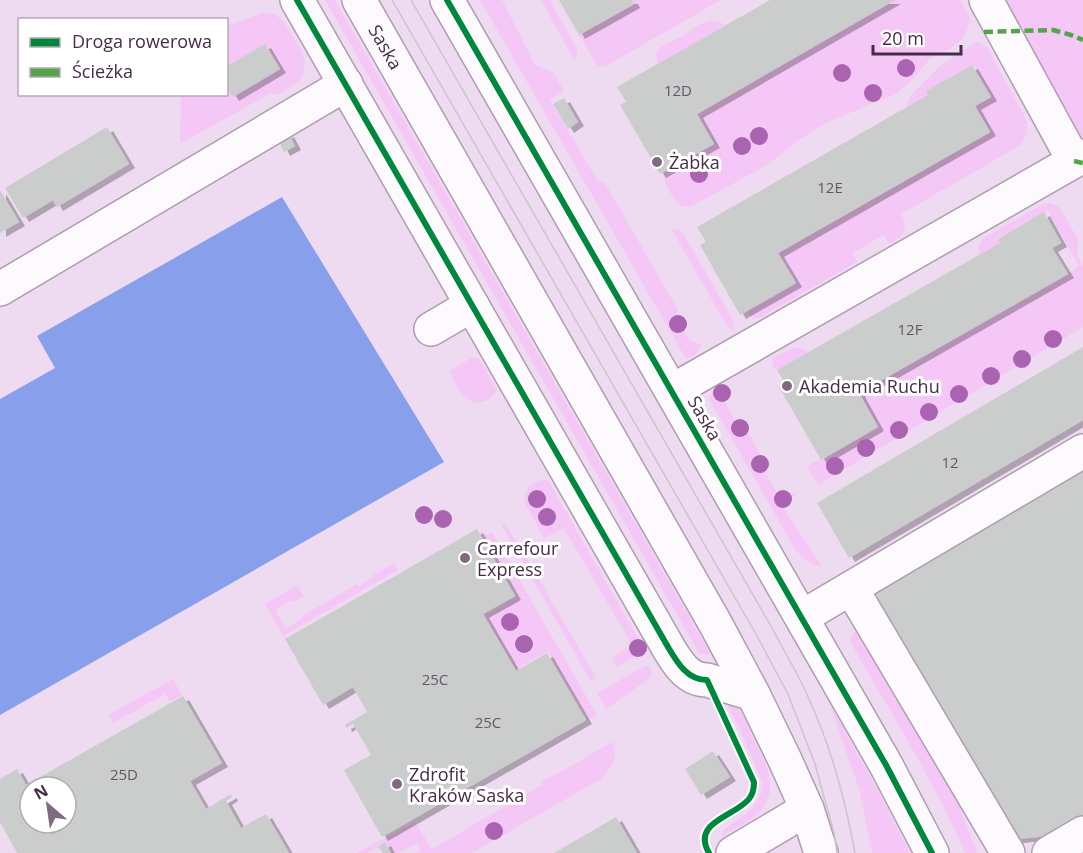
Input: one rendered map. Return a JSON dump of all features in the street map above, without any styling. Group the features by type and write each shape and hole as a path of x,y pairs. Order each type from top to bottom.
{"street":[{"path":"297,0 680,666 687,673 701,680 753,694"},
{"name":"Saska","path":"359,0 709,612 753,694 807,809 821,853"},
{"name":"Saska","path":"447,0 892,775 932,853"},
{"path":"672,391 1079,158 986,0"},
{"path":"0,289 346,84"},
{"path":"431,329 472,305"},
{"path":"802,617 1083,451"},
{"path":"851,588 1008,853"},
{"path":"733,853 807,809"},
{"path":"1049,853 1083,833"}],"shaded area":[{"path":"325,0 335,0 710,653 709,655 699,653"},
{"path":"480,0 502,0 535,65 553,72 564,91 550,100 597,180 605,183 678,310 676,317 690,341 701,344 694,355 686,359"},
{"path":"541,0 550,0 577,49 574,60"},
{"path":"632,0 721,0 604,67 597,65 579,35 634,4"},
{"path":"894,0 960,0 971,20 963,39 950,49 930,59 896,94 828,122 800,139 767,165 692,206 682,206 676,201 667,186 663,172 714,144 697,114"},
{"path":"999,0 1083,0 1083,156"},
{"path":"265,12 276,15 285,23 301,50 305,62 303,74 299,81 278,95 271,93 180,144 181,96 228,96 228,26"},
{"path":"711,20 725,25 658,64 656,53 661,47"},
{"path":"976,42 988,49 1026,119 1026,133 1021,145 901,214 905,224 904,232 894,241 889,244 884,235 852,253 857,262 759,318 750,315 746,311 796,283 778,253 989,133 975,106 991,97 975,65 926,91 928,95 906,107 910,96 940,66"},
{"path":"1048,203 1060,208 1077,237 1077,255 1083,266 1083,327 818,485 807,466 878,427 859,393 1058,281 1079,266 1048,211 998,238 1000,243 979,255 979,246 983,238"},
{"path":"672,230 682,231 733,320 734,331 727,326"},
{"path":"796,347 808,352 777,370 774,369 773,358"},
{"path":"473,357 479,358 497,390 491,398 484,401 470,401 465,397 449,371"},
{"path":"721,389 727,391 724,401 738,425 745,427 766,464 764,470 778,494 797,494 779,505 782,506 822,566 807,561 795,549 708,397"},
{"path":"548,480 643,647 642,653 617,667 612,658 632,645 564,528 544,538 526,505 526,492 533,483"},
{"path":"500,522 505,525 523,551 596,678 591,682"},
{"path":"492,532 597,715 588,720 548,651 516,669 485,615 517,596 483,536"},
{"path":"394,563 398,570 283,636 265,604 297,585 304,596 275,610 286,628 303,618 302,616 357,584 359,586"},
{"path":"855,631 959,805 977,853 965,853 926,773 852,645 850,638"},
{"path":"645,666 652,671 650,678 606,709 597,693"},
{"path":"173,679 182,695 170,702 165,694 113,723 108,715"},
{"path":"724,698 736,706 743,715 767,767 770,785 766,803 758,814 722,836 723,830 754,805 763,784"},
{"path":"830,704 910,853 872,853 859,789"},
{"path":"612,742 615,757 601,779 472,853 416,853 421,850 417,843 399,853 392,853 385,841 367,853 357,853 415,822 432,849 542,785 540,781 557,774"}],"water":[{"path":"282,197 444,462 0,715 0,399 55,368 37,336"}],"building":[{"path":"559,0 632,0 634,4 579,35"},
{"path":"770,0 895,0 697,114 714,144 660,174 620,105 626,102 617,87"},
{"path":"265,44 280,69 233,97 228,89 228,66"},
{"path":"972,65 991,97 975,106 990,132 778,253 796,283 740,315 700,245 706,242 697,227 928,95 926,91"},
{"path":"564,98 578,122 568,129 553,104"},
{"path":"107,127 129,164 57,207 53,200 23,218 5,188"},
{"path":"288,133 295,146 284,152 278,139"},
{"path":"0,190 19,222 0,233"},
{"path":"1044,212 1061,243 1052,248 1068,274 859,393 878,427 821,460 779,387 785,383 777,370 1000,243 998,239"},
{"path":"1083,347 1083,420 849,558 817,503"},
{"path":"1083,467 1083,816 1048,836 1017,839 871,592"},
{"path":"477,529 515,596 483,614 516,671 547,653 586,720 382,837 344,770 371,755 353,724 346,728 345,725 367,712 353,687 323,705 285,639"},
{"path":"183,696 222,763 190,781 206,809 231,794 232,797 226,801 241,828 266,814 289,853 17,853 0,822 0,779 17,769 20,775 18,775 18,835 78,835 78,775 44,775"},
{"path":"713,751 730,777 701,795 685,769"},
{"path":"616,817 637,853 554,853"},
{"path":"385,842 391,853 383,853 378,846"}],"tram line":[{"path":"392,0 757,636 788,694 815,764 834,833 837,853"},
{"path":"411,0 797,674 814,709 829,749 855,853"}],"marked path":[{"path":"984,32 1053,30 1083,40"},
{"path":"1074,161 1083,163"}],"cycle path":[{"path":"297,0 671,653 688,674 707,680 754,782 749,799 710,827 705,843 709,853"},
{"path":"447,0 886,765 932,853"}],"place":[{"name":"Żabka","path":"657,162"},
{"name":"Akademia Ruchu","path":"787,386"},
{"name":"Carrefour Express","path":"465,558"},
{"name":"Zdrofit Kraków Saska","path":"397,784"}]}
